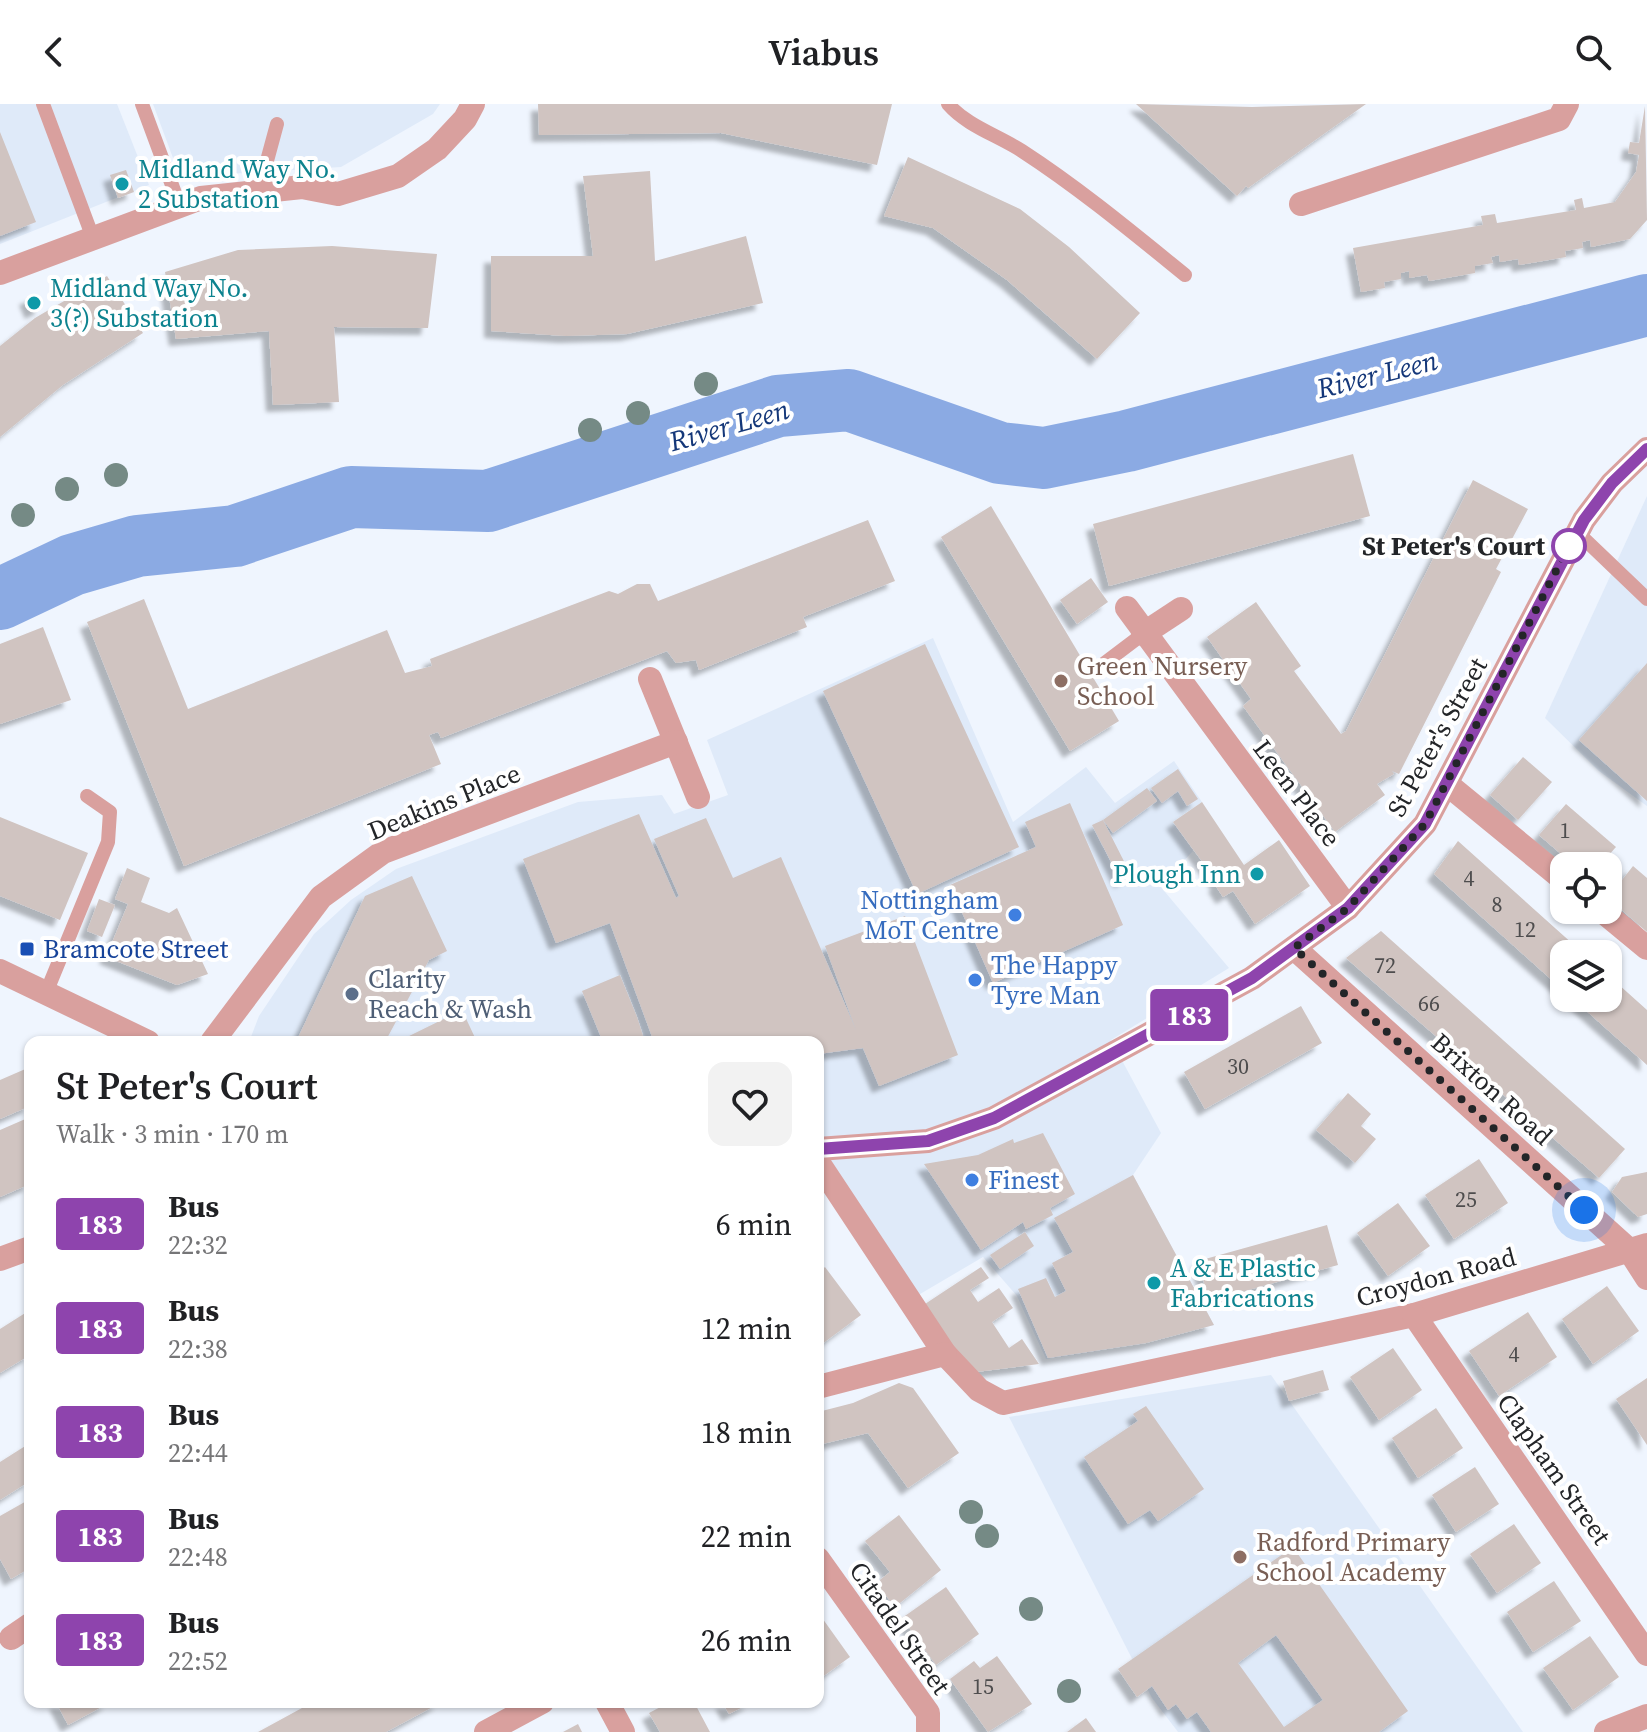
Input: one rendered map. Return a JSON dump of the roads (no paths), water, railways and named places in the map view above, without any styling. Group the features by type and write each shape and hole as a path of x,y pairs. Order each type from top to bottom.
{"street":[{"path":"0,273 201,198 302,187 338,194 398,176 437,149 465,119 473,104"},
{"path":"1301,204 1559,119 1567,104"},
{"name":"St Peter's Street","path":"824,1149 928,1141 994,1118 1252,978 1348,908 1425,824 1577,532 1612,483 1647,449"},
{"name":"Leen Place","path":"1127,608 1143,634 1348,908"},
{"path":"1143,634 1181,609"},
{"path":"650,679 698,797"},
{"name":"Deakins Place","path":"217,1036 321,897 383,852 676,742"},
{"path":"1447,784 1550,869"},
{"path":"1618,924 1647,948"},
{"name":"Brixton Road","path":"1294,948 1638,1248 1647,1278"},
{"path":"0,971 136,1036"},
{"path":"824,1171 945,1354 824,1385"},
{"name":"Croydon Road","path":"945,1354 979,1390 1003,1403 1414,1315 1638,1248"},
{"path":"0,1259 24,1250"},
{"name":"Clapham Street","path":"1414,1315 1647,1654"},
{"name":"Citadel Street","path":"824,1575 928,1713 928,1732"},
{"path":"486,1732 531,1708"},
{"path":"1606,1732 1647,1716"}],"lane":[{"path":"43,104 93,238"},
{"path":"142,104 179,204"},
{"path":"948,104 958,114 1020,150 1095,202 1185,275"},
{"path":"258,194 277,124"},
{"path":"1577,532 1647,599"},
{"path":"1102,665 1143,634"},
{"path":"46,993 108,842 110,812 87,796"}],"waterway":[{"name":"River Leen","path":"0,599 72,565 137,546 235,536 351,497 488,501 778,406 849,400 1000,453 1044,458 1127,441 1647,305"}],"place":[{"name":"Midland Way No. 2 Substation","path":"122,184"},
{"name":"Midland Way No. 3(?) Substation","path":"34,303"},
{"name":"St Peter's Court","path":"1569,546"},
{"name":"Green Nursery School","path":"1061,681"},
{"name":"Plough Inn","path":"1257,874"},
{"name":"Nottingham MoT Centre","path":"1015,915"},
{"name":"Bramcote Street","path":"27,949"},
{"name":"The Happy Tyre Man","path":"975,980"},
{"name":"Clarity Reach & Wash","path":"352,994"},
{"name":"Finest","path":"972,1180"},
{"name":"A & E Plastic Fabrications","path":"1154,1283"},
{"name":"Radford Primary School Academy","path":"1240,1557"}]}
